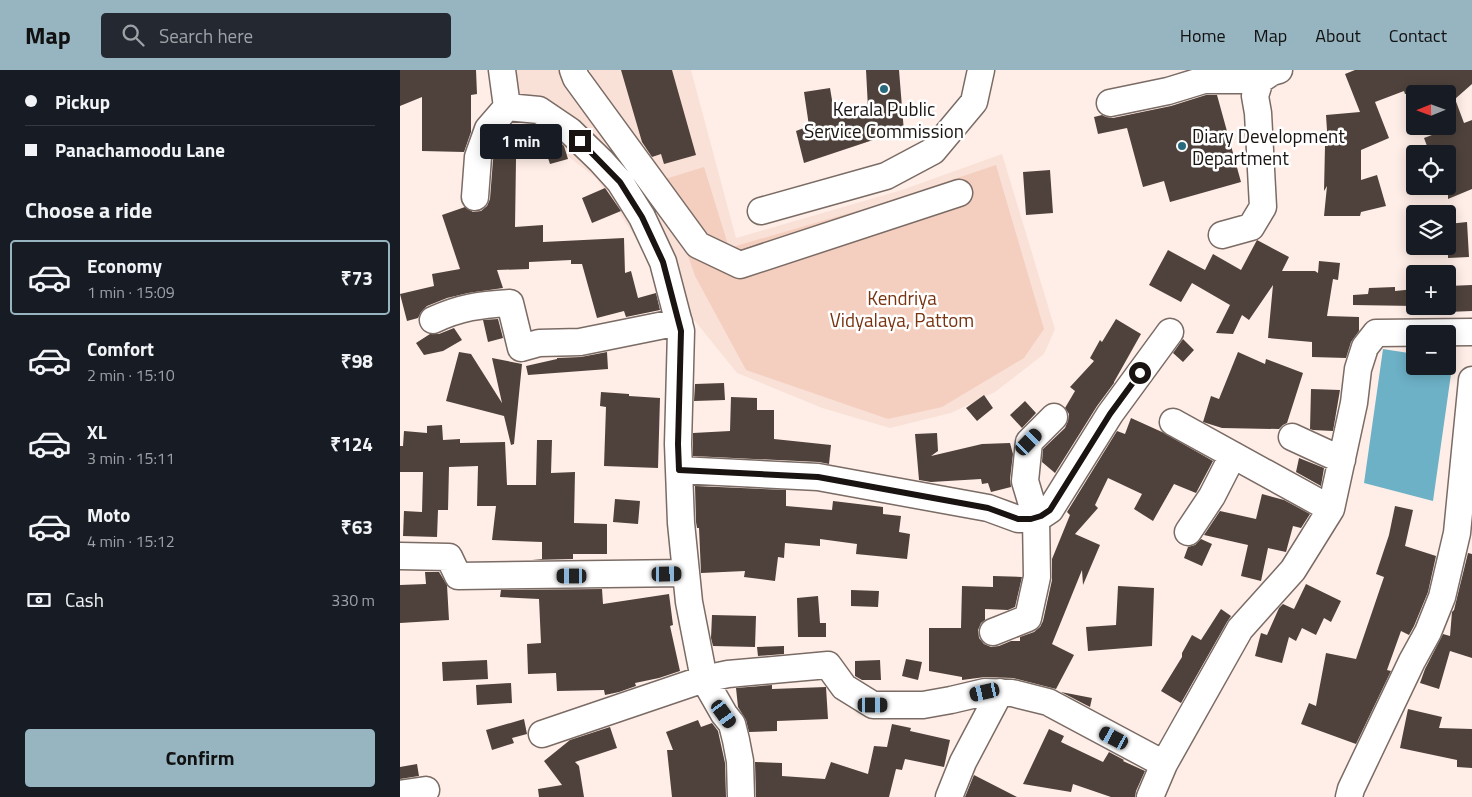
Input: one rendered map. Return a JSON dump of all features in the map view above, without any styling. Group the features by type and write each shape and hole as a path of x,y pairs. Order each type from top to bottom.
{"street":[{"path":"475,197 478,157 488,128 507,107 502,70"},
{"path":"573,70 576,78 698,245 740,265 959,194"},
{"path":"761,211 886,176 933,151 974,102 981,70"},
{"path":"1110,103 1168,91 1204,80 1270,75"},
{"path":"1222,235 1252,227 1263,207 1258,113 1255,96 1270,75"},
{"path":"507,107 539,110 570,131 620,182 642,217 663,262 681,331 678,444 689,602 704,679 724,714 732,724 740,761 741,797"},
{"path":"432,320 470,306 510,303 520,348 539,343 580,342 679,322"},
{"path":"679,470 818,477 988,508 1018,519 1036,518 1050,510 1110,414 1170,332"},
{"path":"1150,797 1164,764 1240,629 1292,570 1332,509 1354,403 1358,369 1365,347 1376,333 1472,332"},
{"path":"1349,797 1351,788 1428,632 1442,597 1457,532 1472,380"},
{"path":"993,632 1028,618 1037,577 1036,518 1025,481 1029,442 1054,417"},
{"path":"1173,422 1332,509"},
{"path":"1292,437 1342,460"},
{"path":"1188,532 1212,496 1232,455"},
{"path":"400,556 449,557 458,576 686,574"},
{"path":"542,734 704,679 728,674 828,665 844,686 873,705 923,705 985,692 1012,692 1048,702 1164,764"},
{"path":"949,797 963,762 1000,692"},
{"path":"400,794 426,790"}],"shaded area":[{"name":"Kendriya Vidyalaya, Pattom","path":"501,70 691,70 736,238 902,190 1002,154 1055,329 1044,354 995,392 951,413 890,428 822,408 737,373 670,290 597,179 517,116"}],"green space":[{"name":"Kendriya Vidyalaya, Pattom","path":"996,165 1044,329 1024,358 942,407 888,419 746,370 695,276 662,180 704,167 729,248 877,205"}],"water":[{"path":"1383,349 1406,353 1406,375 1451,375 1433,501 1364,483"}],"building":[{"path":"400,70 476,70 477,94 471,95 471,132 464,152 422,151 422,97 400,106"},
{"path":"621,70 672,70 696,155 664,164 661,154 652,157 642,142"},
{"path":"866,70 899,70 904,132 891,134 804,163 796,131 809,126 804,92 830,88 835,118 868,108"},
{"path":"1355,70 1472,70 1472,84 1456,98 1456,85 1406,85 1406,94 1404,91 1375,102 1389,138 1361,150 1361,180 1377,175 1386,206 1361,212 1360,216 1324,216 1327,186 1324,191 1325,146 1328,146 1326,115 1360,112 1345,74"},
{"name":"Diary Development Department","path":"1206,95 1217,95 1241,182 1170,202 1164,181 1143,187 1127,128 1098,134 1094,117 1102,115 1113,118 1171,106"},
{"path":"1456,102 1464,123 1472,120 1472,189 1448,199 1448,195 1456,195 1456,145 1427,145 1424,138 1432,135 1456,135"},
{"path":"532,125 534,135 545,132 561,143 564,146 568,159 550,164 547,155 516,159 515,227 543,225 543,242 624,238 625,273 631,271 638,298 656,293 660,310 626,317 624,311 597,318 582,264 571,264 571,260 529,262 529,269 497,270 503,288 447,298 427,306 418,318 407,321 400,294 434,286 432,274 460,269 442,215 465,207 473,212 481,211 487,206 490,199 493,160 501,137 508,129"},
{"path":"1050,170 1053,213 1026,215 1023,172"},
{"path":"605,188 621,211 592,223 582,198"},
{"path":"1467,222 1469,257 1448,258 1448,255 1456,255 1456,223"},
{"path":"1257,240 1289,257 1282,271 1315,271 1318,273 1319,261 1340,263 1338,280 1333,279 1327,316 1359,317 1359,331 1351,342 1346,358 1312,357 1312,342 1268,338 1273,285 1249,320 1242,315 1233,334 1216,333 1230,305 1192,283 1181,302 1149,285 1168,250 1205,270 1213,254 1241,270"},
{"path":"1472,285 1472,311 1456,312 1456,286"},
{"path":"1395,287 1395,291 1406,290 1406,306 1353,305 1353,295 1368,294 1369,288"},
{"path":"498,319 503,338 488,342 483,320"},
{"path":"1116,319 1141,334 1114,383 1097,406 1055,473 1042,462 1043,449 1065,428 1069,414 1065,408 1075,391 1070,387 1094,361 1090,358 1100,340 1102,342"},
{"path":"454,328 462,340 443,351 424,355 416,343 430,334 439,334"},
{"path":"1183,339 1194,350 1183,362 1173,353"},
{"path":"459,352 471,354 502,403 492,358 522,364 514,444 511,445 504,416 446,401"},
{"path":"607,352 608,369 528,375 526,366 557,358 581,357"},
{"path":"1238,352 1265,364 1266,359 1303,373 1287,423 1279,429 1222,428 1203,422 1211,396 1219,399"},
{"path":"724,383 725,400 694,401 695,384"},
{"path":"1311,389 1340,390 1333,431 1310,429"},
{"path":"601,392 660,398 658,468 604,466 606,407 600,406"},
{"path":"984,395 993,408 977,421 966,408"},
{"path":"731,397 757,398 757,410 774,410 774,439 831,445 829,464 693,456 693,433 730,431"},
{"path":"1025,401 1036,413 1022,428 1010,415"},
{"path":"1131,418 1162,432 1213,461 1196,493 1174,484 1153,521 1134,509 1142,494 1108,478 1095,505 1098,508 1075,534 1100,545 1083,585 1082,570 1052,644 1074,655 1056,689 1013,678 985,677 962,680 962,677 929,671 929,628 961,628 962,586 993,587 993,576 1022,577 1015,607 1008,610 985,609 985,620 981,623 978,630 979,638 984,644 991,647 1011,641 1020,641 1020,637 1034,632 1040,627 1052,580 1052,559 1070,515 1067,512 1117,431 1125,434"},
{"path":"442,425 443,440 460,439 460,443 505,442 507,485 536,485 537,440 552,440 551,473 575,472 574,523 607,524 607,554 573,554 573,559 532,560 542,559 542,542 492,540 496,506 477,506 478,466 449,467 448,510 438,510 437,537 403,536 404,511 422,512 423,472 400,472 400,446 403,446 404,431 427,433 427,426"},
{"path":"937,433 938,451 931,456 982,444 1010,443 1013,454 1011,487 991,492 988,483 982,484 981,479 931,482 919,480 915,434"},
{"path":"1299,458 1324,468 1321,486 1296,472"},
{"path":"695,486 786,490 786,506 832,510 833,501 883,507 883,514 901,516 899,532 910,534 907,559 856,554 857,544 820,539 820,546 785,543 784,558 778,557 775,581 744,577 745,571 701,573"},
{"path":"1262,494 1284,500 1310,514 1301,528 1293,526 1286,552 1268,548 1261,581 1241,576 1248,545 1204,535 1220,511 1256,519"},
{"path":"615,499 640,501 638,524 613,522"},
{"path":"1395,506 1413,510 1405,546 1436,556 1428,592 1414,626 1409,635 1401,631 1387,670 1391,671 1356,744 1301,724 1309,703 1316,706 1326,653 1356,659 1384,577 1376,574 1389,535"},
{"path":"1201,539 1212,544 1202,566 1184,558 1188,547 1195,545"},
{"path":"1468,553 1472,554 1472,658 1450,651 1439,689 1420,683 1443,634 1450,636 1452,612"},
{"path":"425,572 439,572 447,585 449,620 400,623 400,585 426,584"},
{"path":"1306,584 1341,601 1331,622 1324,618 1316,635 1302,628 1296,641 1289,637 1282,663 1255,656 1261,633 1267,635 1279,608 1283,604 1294,609"},
{"path":"1118,586 1154,588 1152,646 1088,651 1086,627 1116,625"},
{"path":"602,589 603,604 669,594 673,625 670,626 680,671 635,683 636,686 605,695 604,690 557,691 556,673 528,674 527,644 541,643 539,599 500,597 501,590"},
{"path":"851,590 879,591 878,607 851,606"},
{"path":"818,596 820,623 826,623 826,637 798,637 797,598"},
{"path":"1221,609 1231,616 1181,703 1161,691 1182,657 1182,653 1192,635 1201,640"},
{"path":"712,615 756,616 755,647 713,646 711,638"},
{"path":"784,646 784,654 758,656 757,647"},
{"path":"906,659 922,662 918,680 902,676"},
{"path":"487,660 488,679 443,681 442,662"},
{"path":"880,660 881,680 862,680 855,676 855,661"},
{"path":"511,683 512,703 477,705 476,685"},
{"path":"772,685 772,689 826,687 828,719 777,721 777,731 749,732 746,720 738,707 736,688"},
{"path":"1061,692 1092,698 1090,707"},
{"path":"1408,709 1442,717 1439,728 1472,729 1472,768 1457,767 1457,760 1400,748"},
{"path":"524,719 527,734 512,738 514,743 492,750 486,730"},
{"path":"698,720 701,727 712,723 718,731 725,763 726,797 672,797 667,750 673,750 666,732"},
{"path":"892,724 911,728 910,731 950,740 944,767 905,759 902,770 896,769 889,797 756,797 755,762 782,763 782,776 825,779 831,762 868,774 874,746 887,747"},
{"path":"610,727 617,748 575,762 579,766 584,797 539,797 538,789 562,785 544,761 570,740"},
{"path":"1049,729 1064,736 1061,742 1103,762 1109,752 1145,771 1135,797 1111,797 1073,784 1071,792 1023,784"},
{"path":"417,764 419,776 400,779 400,767"},
{"path":"974,775 1017,797 965,797"}],"place":[{"name":"Kerala Public Service Commission","path":"884,89"},
{"name":"Diary Development Department","path":"1182,146"}],"route":[{"path":"580,141 620,182 642,217 663,262 681,331 679,470 818,477 988,508 1018,519 1031,519 1041,516 1050,510 1110,414 1140,373"}]}
